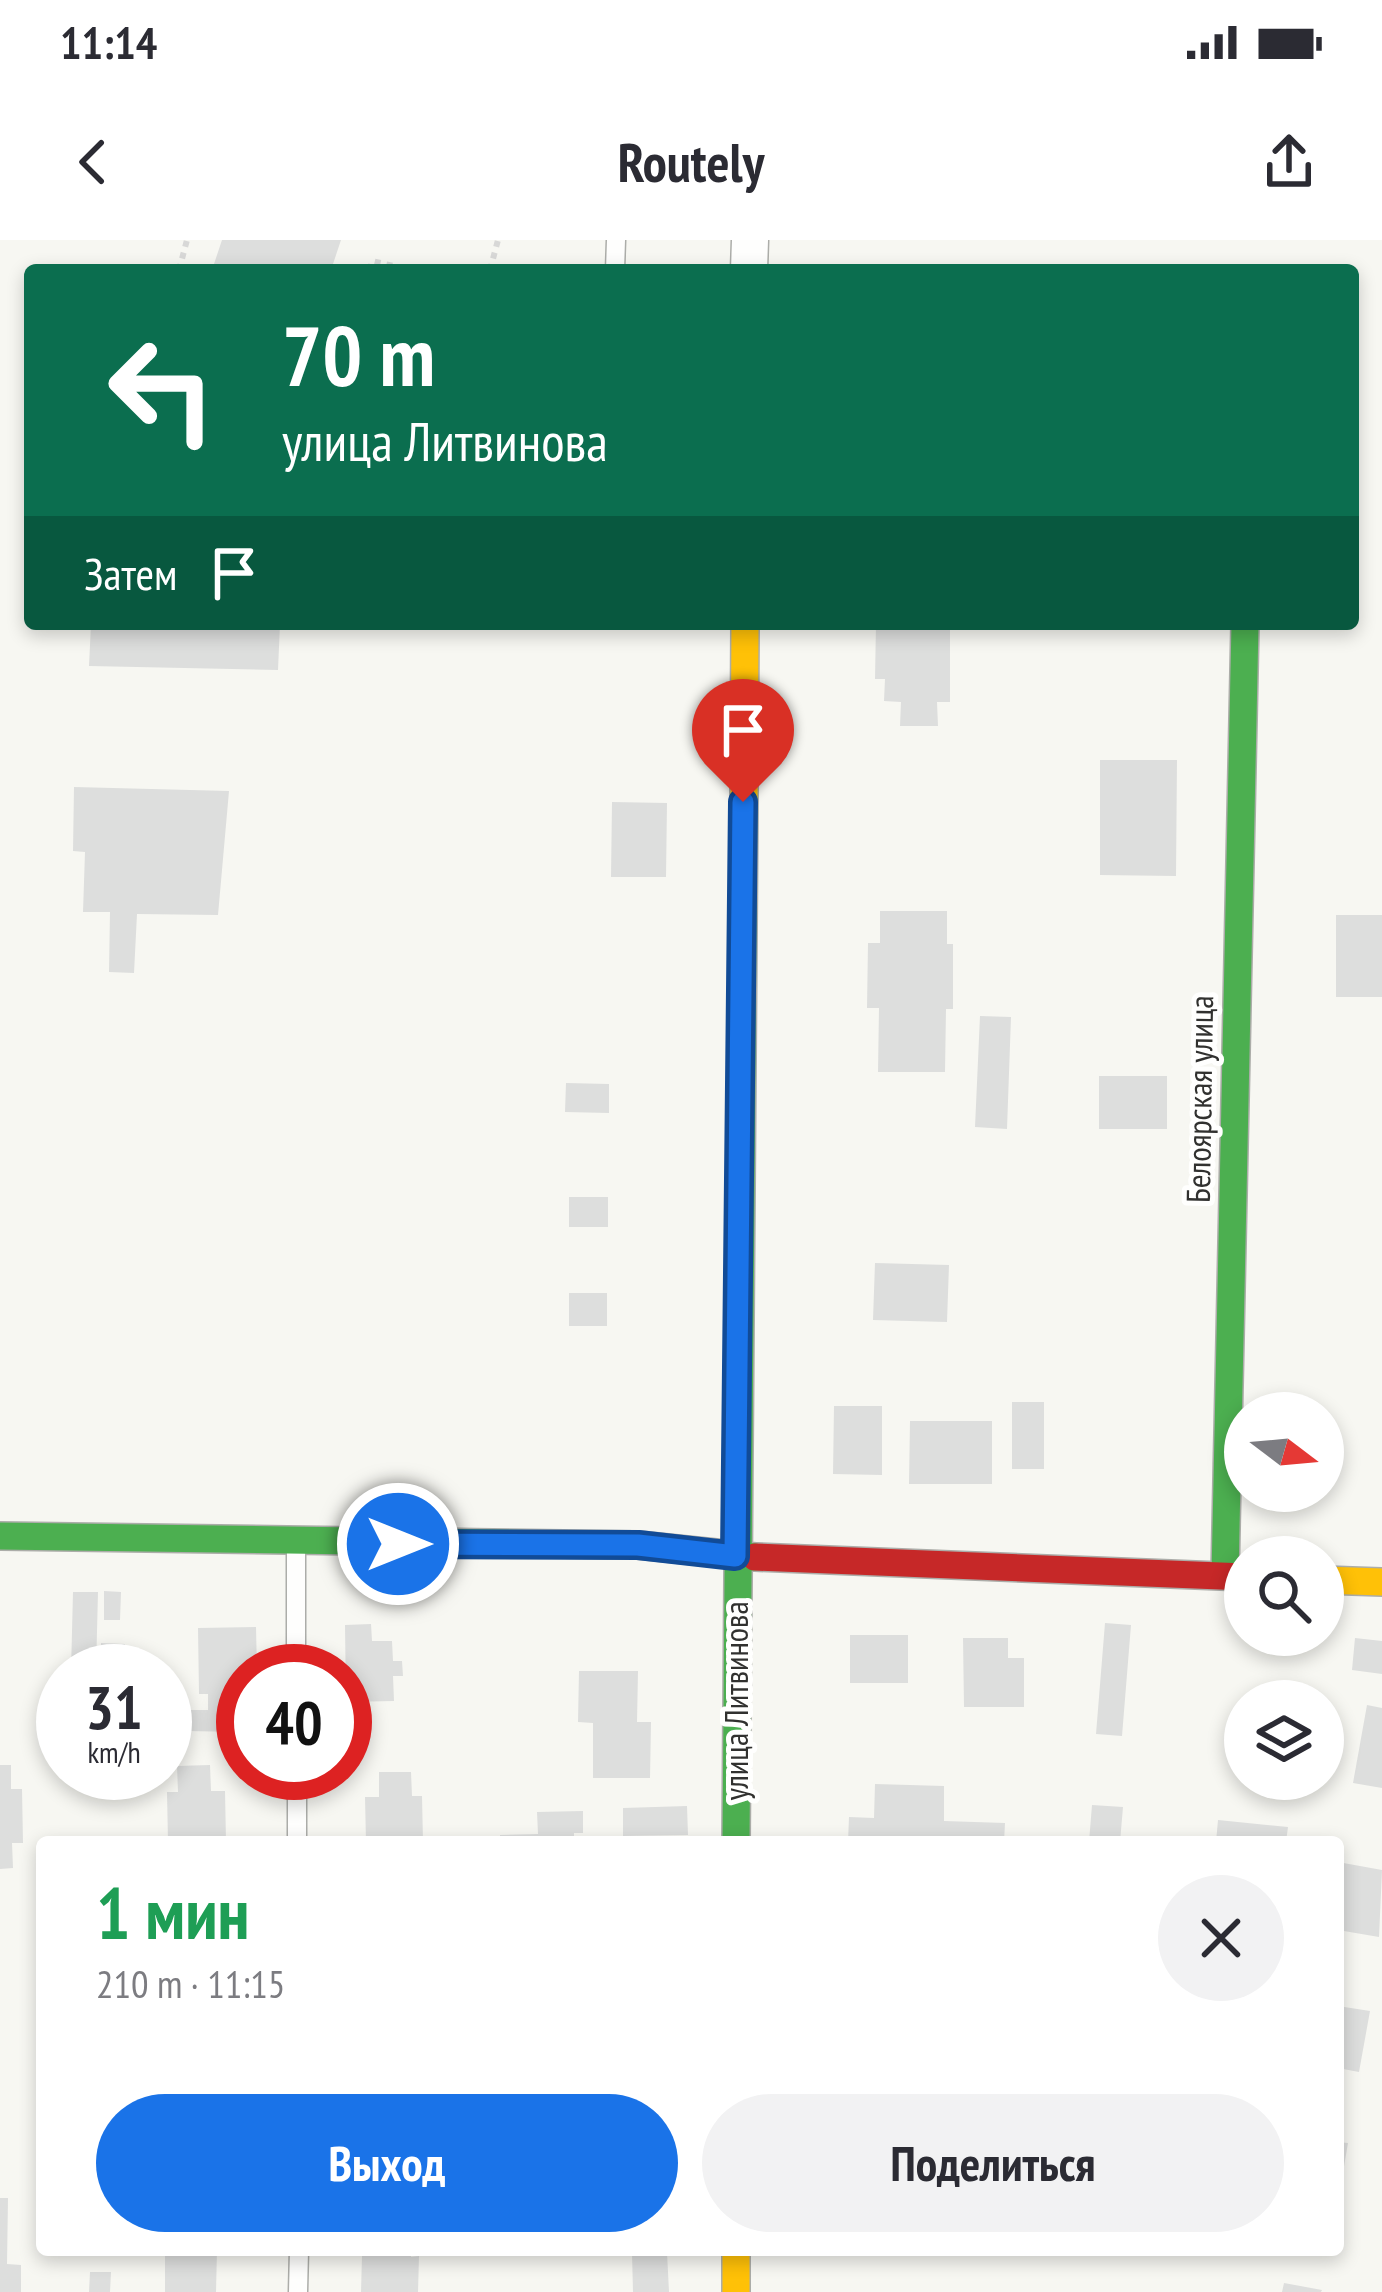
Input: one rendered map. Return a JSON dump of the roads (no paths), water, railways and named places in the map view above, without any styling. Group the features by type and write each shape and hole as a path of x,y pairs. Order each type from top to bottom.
{"street":[{"name":"улица Литвинова","path":"736,1836 745,630"},
{"name":"Белоярская улица","path":"1235,1536 1245,630"},
{"name":"Белоярская улица","path":"0,1536 638,1545 735,1556 1224,1576"},
{"path":"1344,1581 1382,1582"},
{"path":"736,2256 736,2292"}],"lane":[{"path":"296,1540 296,1644"},
{"path":"297,1800 297,1836"},
{"path":"298,2292 299,2256"}]}
